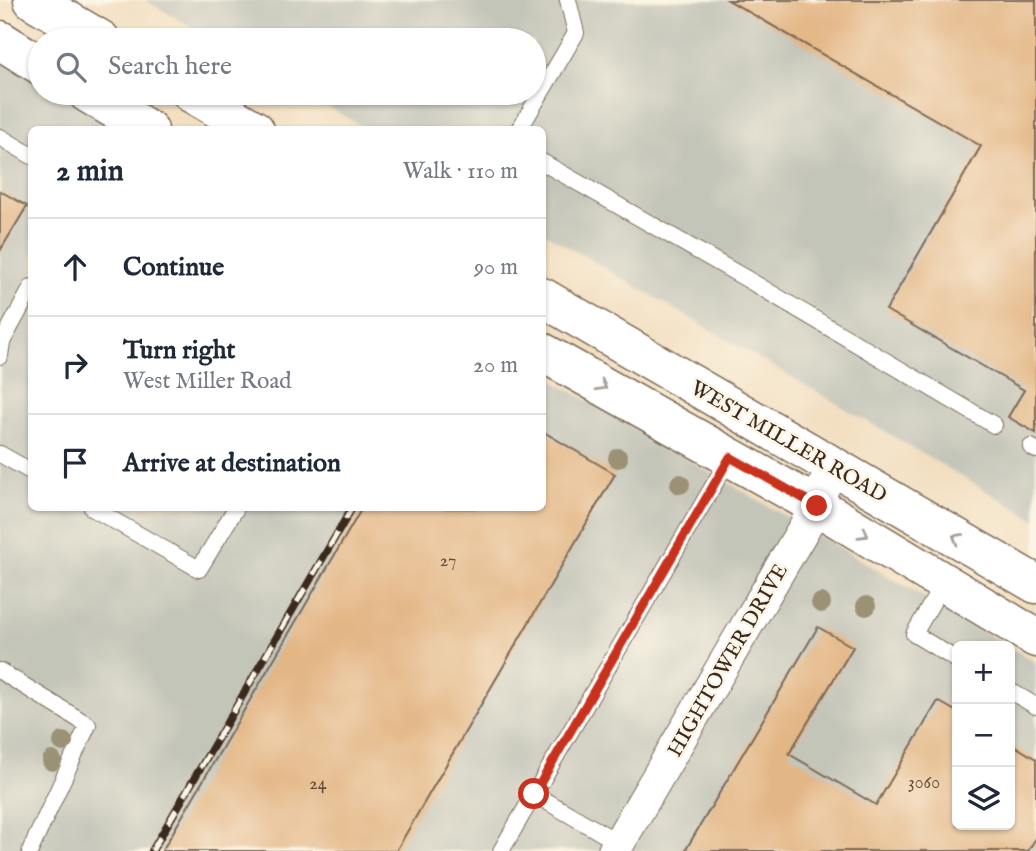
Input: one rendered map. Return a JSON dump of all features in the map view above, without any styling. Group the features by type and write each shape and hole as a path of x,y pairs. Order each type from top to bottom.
{"main road":[{"path":"33,0 81,28"},
{"path":"0,40 28,58"},
{"path":"104,105 133,126"},
{"path":"212,105 248,126"},
{"name":"WEST MILLER ROAD","path":"546,299 1036,584"},
{"name":"WEST MILLER ROAD","path":"546,354 817,506 1036,638"}],"street":[{"name":"HIGHTOWER DRIVE","path":"616,847 817,506 823,487 836,468"}],"lane":[{"path":"546,84 576,33 568,0"},
{"path":"521,126 534,105"},
{"path":"0,137 28,154"},
{"path":"546,164 994,425"},
{"path":"0,356 2,342 28,294"},
{"path":"0,454 28,470"},
{"path":"501,851 730,457"},
{"path":"97,511 199,569 234,511"},
{"path":"944,582 914,634 952,657"},
{"path":"0,671 88,725 30,851"},
{"path":"1015,694 1036,706"},
{"path":"534,794 616,847"}],"shaded area":[{"path":"145,0 1036,0 1036,520 546,234 546,126 362,126 325,105 546,105 546,28 193,28"},
{"path":"0,59 28,75 28,105 80,105 117,126 28,126 28,511 546,511 546,377 999,641 952,641 952,830 1015,830 1015,650 1036,663 1036,851 0,851"}],"building":[{"path":"728,0 1036,0 1036,433 1008,417 1024,390 886,310 981,146"},
{"path":"0,191 27,206 0,251"},
{"path":"546,433 615,474 396,851 162,851 360,511 546,511"},
{"path":"818,627 853,647 789,754 876,805 938,701 952,709 952,830 1015,830 1015,746 1036,759 1036,838 1028,851 685,851"}],"railway":[{"path":"152,851 350,511"}],"route":[{"path":"534,794 730,457 817,506"}]}
